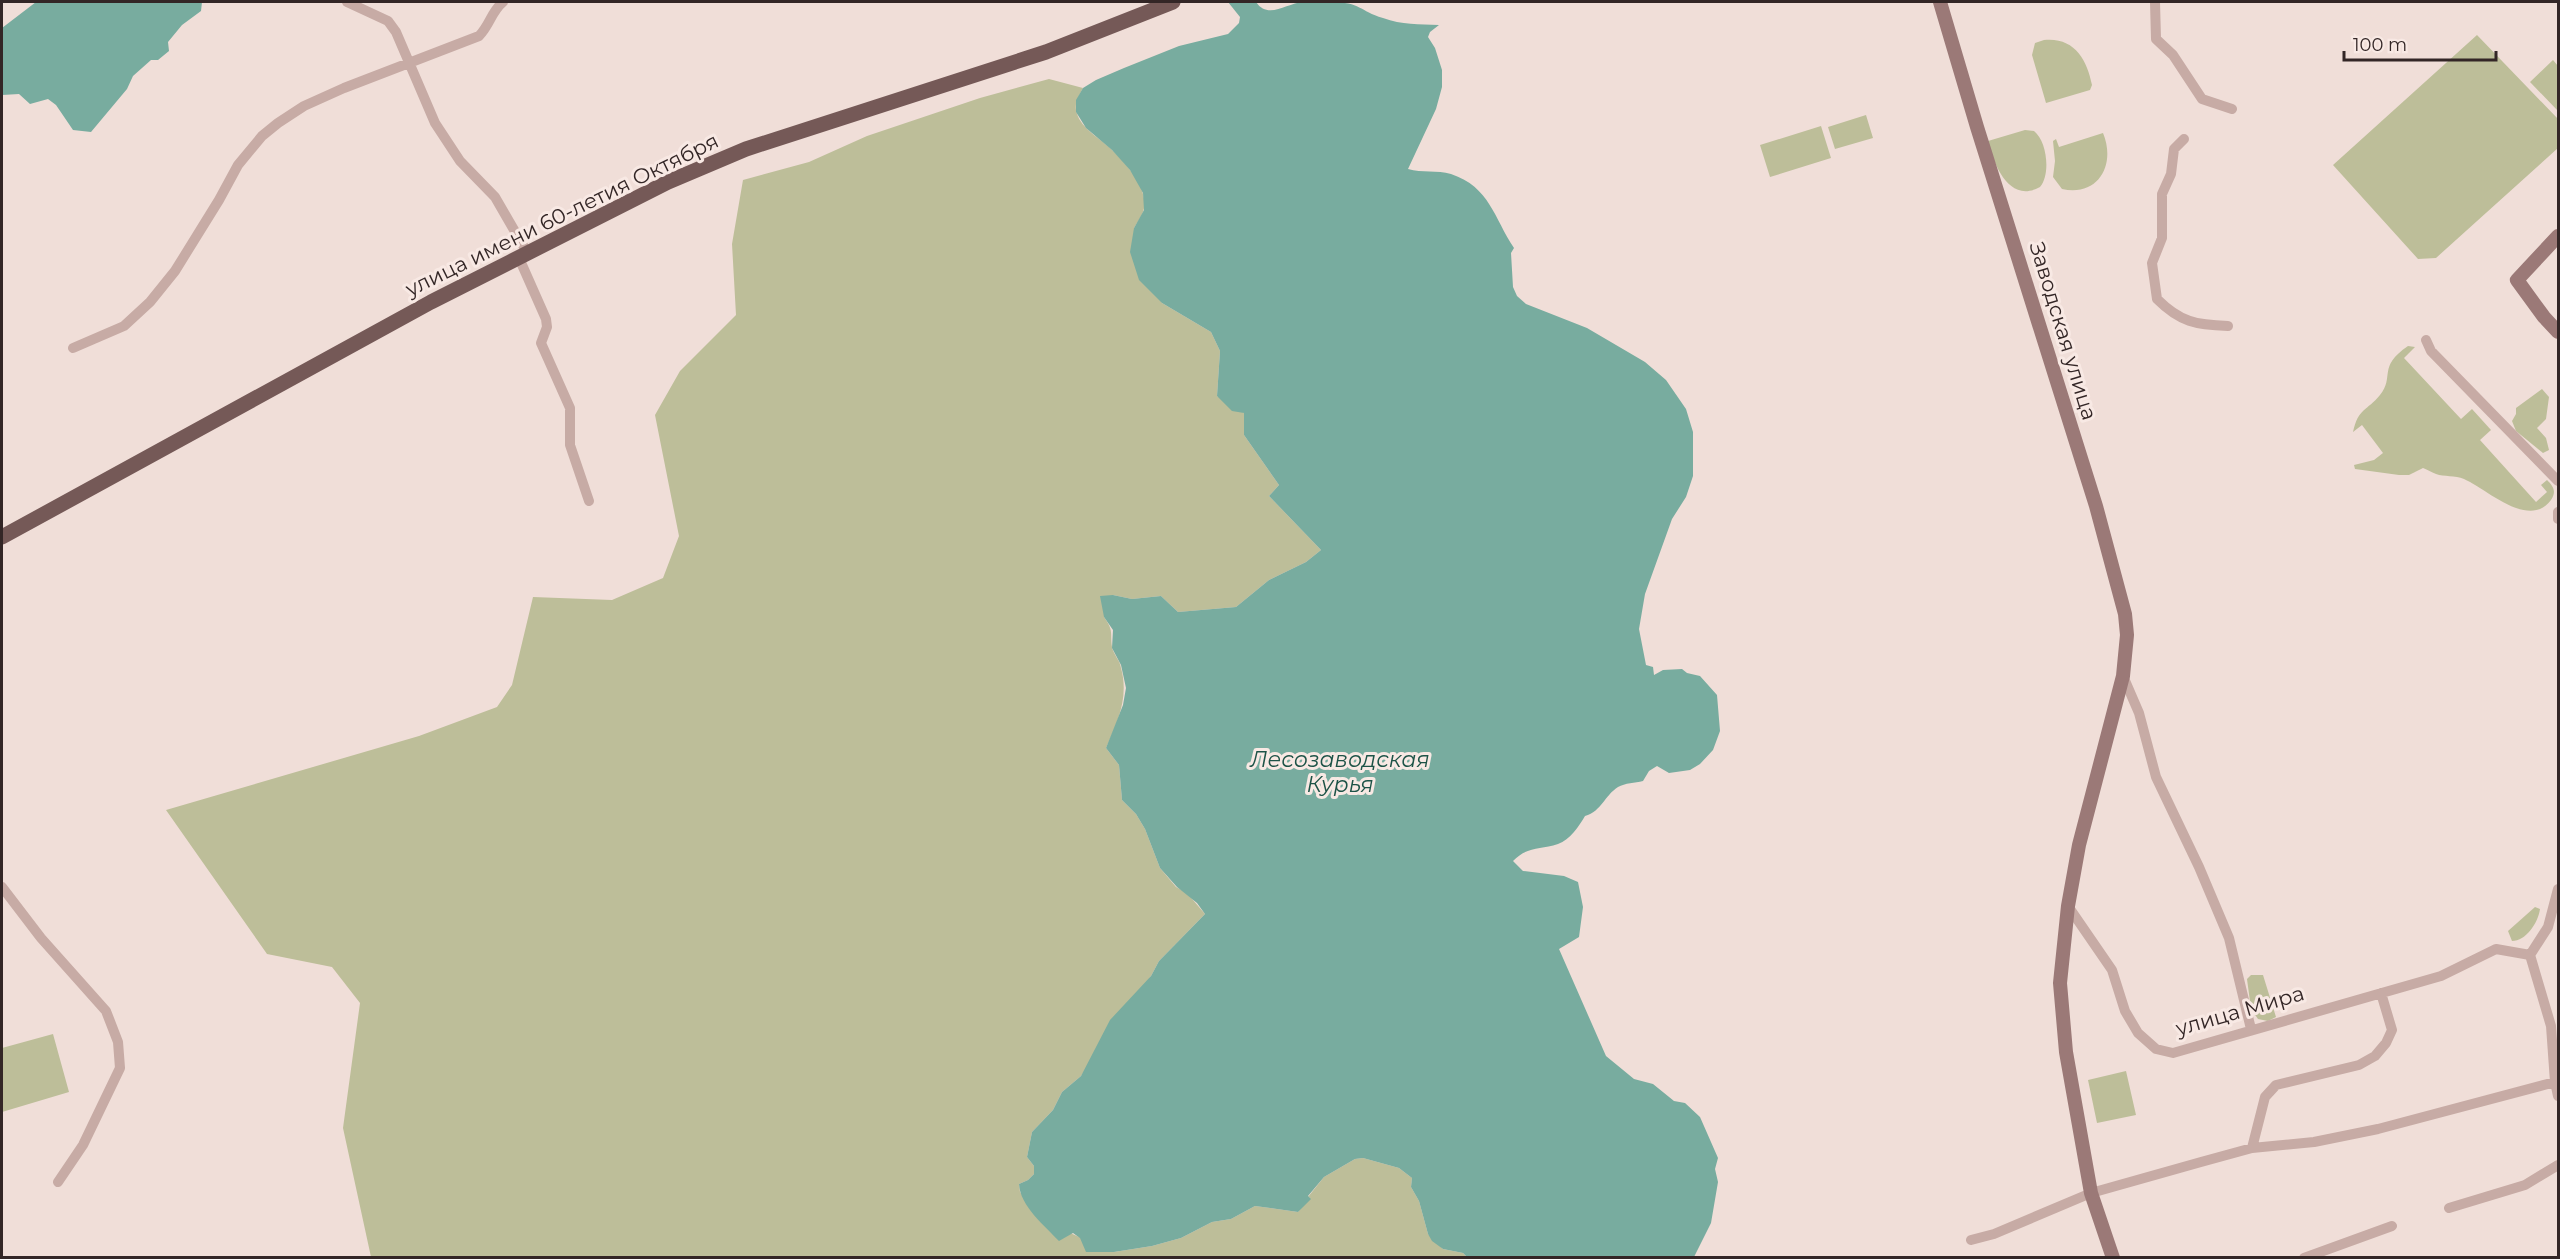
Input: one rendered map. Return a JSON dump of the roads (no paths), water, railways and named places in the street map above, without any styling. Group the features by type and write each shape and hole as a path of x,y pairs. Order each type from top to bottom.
{"main road":[{"name":"улица имени 60-летия Октября","path":"2,537 431,302 668,182 746,149 1046,52 1173,2"}],"street":[{"path":"73,348 124,326 150,302 174,271 219,200 238,165 262,136 304,106 344,88 479,36 489,25 493,10 503,2"},
{"name":"Заводская улица","path":"1940,2 2110,553 2125,614 2127,635 2123,676"},
{"path":"2155,2 2156,39 2173,55 2202,99 2232,109"},
{"path":"351,4 388,21 396,32 435,123 460,161 495,198 524,256 546,319 547,327 541,344 570,408 570,445 589,501"},
{"path":"2184,139 2174,149 2170,174 2162,194 2162,238 2152,263 2157,299 2185,321 2202,326 2228,326"},
{"path":"2559,237 2517,280 2544,317 2559,332"},
{"path":"2426,340 2431,351 2559,481"},
{"path":"2559,512 2559,519"},
{"path":"2113,1257 2091,1193 2066,1052 2060,983 2068,906 2079,845 2123,676"},
{"path":"2123,676 2139,713 2156,777 2199,867 2229,938 2251,1029"},
{"path":"2,887 48,946 106,1011 117,1042 120,1068 83,1144 58,1182"},
{"path":"2559,890 2548,927 2530,955 2551,1026 2555,1082 2559,1096"},
{"name":"улица Мира","path":"2068,906 2112,970 2125,1011 2138,1032 2156,1049 2173,1053 2441,976 2496,949 2530,955"},
{"path":"2252,1148 2265,1097 2276,1085 2360,1065 2375,1056 2386,1043 2392,1030 2381,993"},
{"path":"1971,1240 1994,1234 2091,1193 2252,1148 2314,1142 2378,1129 2555,1082"},
{"path":"2449,1208 2525,1185 2559,1165"},
{"path":"2304,1257 2392,1226"}],"water":[{"name":"Лесозаводская Курья","path":"1306,1 1341,2 1397,22 1439,25 1430,32 1428,37 1435,48 1442,70 1442,87 1436,109 1408,169 1451,174 1474,187 1490,205 1514,248 1511,253 1513,287 1517,296 1526,304 1587,328 1645,362 1666,380 1686,409 1693,432 1693,476 1686,497 1672,519 1645,594 1639,629 1646,665 1653,667 1654,675 1663,670 1682,669 1687,673 1700,676 1717,695 1720,731 1713,750 1700,764 1690,770 1669,773 1657,766 1649,771 1643,781 1618,787 1595,811 1585,816 1566,839 1558,844 1523,853 1513,861 1523,871 1564,876 1578,882 1583,907 1579,937 1559,949 1606,1056 1634,1079 1653,1084 1674,1101 1685,1103 1700,1117 1718,1158 1715,1169 1718,1182 1711,1223 1694,1257 1467,1257 1463,1253 1443,1249 1432,1241 1419,1201 1411,1187 1412,1178 1399,1168 1363,1158 1355,1159 1324,1177 1308,1196 1311,1199 1298,1212 1255,1206 1231,1219 1212,1222 1181,1238 1152,1246 1114,1252 1086,1252 1080,1238 1073,1233 1059,1241 1028,1208 1020,1192 1019,1184 1034,1174 1034,1166 1027,1157 1032,1132 1053,1110 1062,1092 1081,1076 1110,1020 1151,976 1159,961 1205,914 1197,903 1177,887 1160,868 1145,829 1136,814 1122,800 1119,765 1106,748 1123,705 1126,688 1121,665 1112,648 1113,630 1104,617 1100,596 1113,595 1132,599 1161,596 1178,612 1236,607 1269,580 1306,562 1321,550 1269,496 1279,485 1244,435 1244,413 1232,411 1217,396 1220,351 1211,332 1162,303 1139,280 1130,252 1134,228 1144,210 1143,193 1130,170 1112,150 1086,128 1076,112 1076,100 1083,88 1096,80 1179,46 1228,34 1239,23 1240,17 1228,2 1256,2 1266,10 1272,10"},
{"path":"36,2 202,2 201,11 182,25 168,42 169,51 158,60 151,60 133,76 127,89 91,132 73,130 56,105 48,99 30,104 19,94 2,95 2,28"}]}
